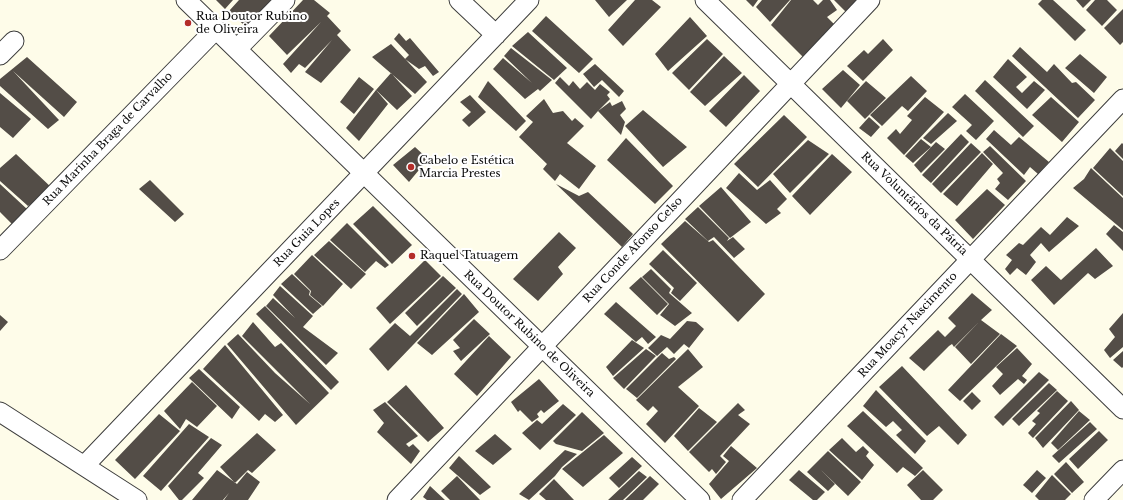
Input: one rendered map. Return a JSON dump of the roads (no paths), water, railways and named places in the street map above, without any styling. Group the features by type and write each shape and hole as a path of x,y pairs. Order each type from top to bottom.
{"street":[{"name":"Rua Doutor Rubino de Oliveira","path":"186,0 700,500"},
{"path":"237,49 285,0"},
{"path":"459,0 496,35"},
{"name":"Rua Guia Lopes","path":"84,466 529,0"},
{"name":"Rua Voluntários da Pátria","path":"705,0 1123,409"},
{"name":"Rua Conde Afonso Celso","path":"397,500 870,0"},
{"name":"Rua Marinha Braga de Carvalho","path":"0,250 216,29"},
{"path":"0,55 14,41"},
{"name":"Rua Moacyr Nascimento","path":"742,500 1123,99"},
{"path":"0,412 138,500"},
{"path":"1094,500 1123,470"}],"place":[{"name":"Rua Doutor Rubino de Oliveira","path":"188,23"},
{"name":"Cabelo e Estética Marcia Prestes","path":"411,167"},
{"name":"Raquel Tatuagem","path":"412,256"}]}
